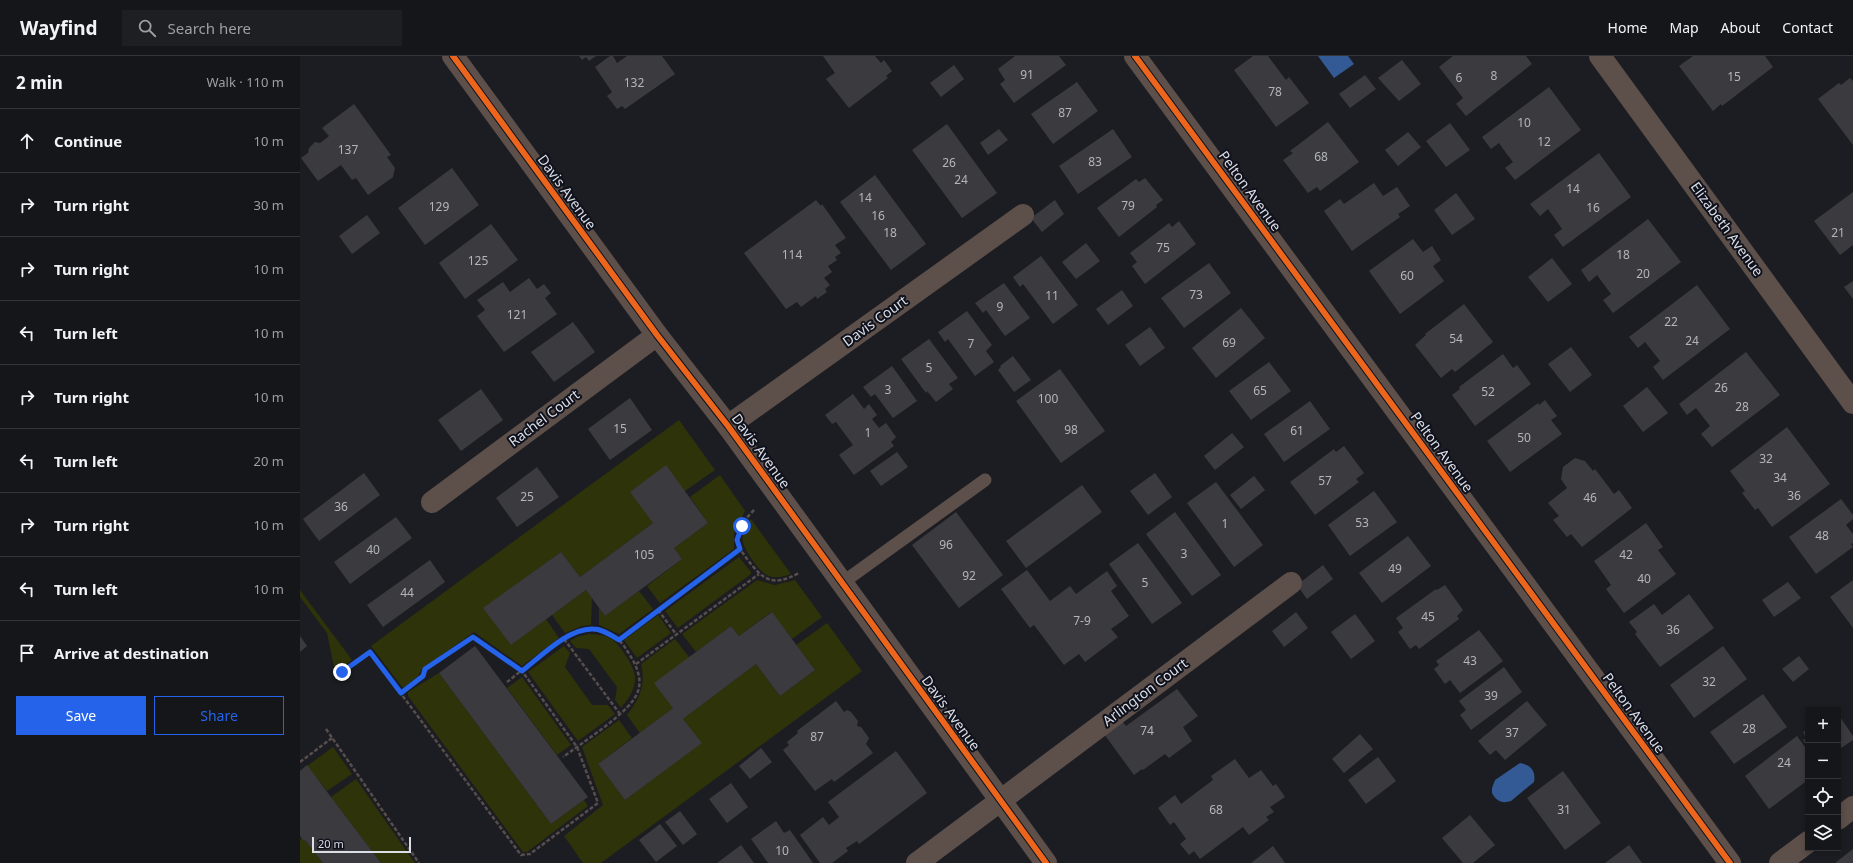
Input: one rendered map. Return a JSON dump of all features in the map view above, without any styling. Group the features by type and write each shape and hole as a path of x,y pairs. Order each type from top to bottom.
{"street":[{"name":"Davis Avenue","path":"453,56 657,335 728,426 1046,863"},
{"name":"Pelton Avenue","path":"1135,56 1730,863"},
{"name":"Elizabeth Avenue","path":"1600,56 1853,403"},
{"name":"Davis Court","path":"728,426 1023,215"},
{"name":"Rachel Court","path":"432,502 657,335"},
{"name":"Arlington Court","path":"917,863 1291,583"},
{"path":"1841,816 1853,807"},
{"path":"1780,863 1805,844"}],"lane":[{"path":"842,583 985,480"}],"path":[{"path":"754,510 747,518 738,534 737,540 740,549 759,574 770,580 778,581 800,573"},
{"path":"619,640 740,549"},
{"path":"636,664 759,574"},
{"path":"658,610 676,634"},
{"path":"507,682 564,639 579,631 593,629 604,631 619,640 636,664 639,683 635,698 620,714 563,756"},
{"path":"342,672 370,652 521,854 530,854 598,802 577,746 522,671 473,637 425,669 423,676 401,693"},
{"path":"564,639 620,714"},
{"path":"326,729 419,863"},
{"path":"300,762 332,738"}],"green space":[{"path":"679,420 715,470 685,491 653,523 580,577 561,552 484,608 511,645 546,619 559,638 522,666 474,632 422,669 418,676 405,687 402,687 371,646"},
{"path":"720,475 745,511 734,533 734,549 660,603 647,586 682,559 674,548 708,523 690,497"},
{"path":"751,519 791,574 778,577 769,576 761,571 753,561 746,550 743,540 744,530"},
{"path":"739,557 751,574 678,628 665,611"},
{"path":"757,580 775,585 795,580 822,617 792,639 771,612 739,636 731,626 696,652 682,634"},
{"path":"300,590 352,660 335,672 327,633 300,597"},
{"path":"586,590 592,598 591,625 582,626 565,633 552,615"},
{"path":"639,591 653,609 619,634 599,625 599,608 605,616"},
{"path":"658,615 671,633 637,658 624,640"},
{"path":"827,623 862,671 601,863 583,863 564,836 603,805 582,747 619,720 632,738 598,764 625,800 701,743 683,719 756,664 780,696 815,670 796,645"},
{"path":"589,634 603,635 614,641 622,650 632,667 635,677 633,690 621,708 615,700 617,687 589,649 576,648 570,641 577,637"},
{"path":"675,639 689,657 673,708 640,733 627,715 641,691 643,678 641,664"},
{"path":"564,646 570,653 565,667 592,705 608,705 615,714 578,741 528,672"},
{"path":"439,673 551,824 584,800 588,806 527,852 523,852 408,696 408,692"},
{"path":"522,677 571,745 557,755 507,688"},
{"path":"333,747 352,774 327,791 307,766"},
{"path":"356,779 415,863 381,863 331,797"},
{"path":"302,838 323,863 300,863 300,840"}],"water":[{"path":"1318,56 1348,56 1354,64 1334,78"},
{"path":"1520,763 1527,765 1532,769 1534,782 1511,801 1505,802 1495,798 1492,793 1492,788 1495,780"}],"building":[{"path":"579,56 596,56 589,61 586,57 582,60"},
{"path":"610,56 613,56 617,63 627,56 662,56 675,74 625,109 622,106 617,109 607,96 612,92 595,67"},
{"path":"823,56 875,56 881,63 884,60 892,71 886,76 888,78 849,108 826,79 835,73"},
{"path":"1015,56 1059,56 1066,65 1014,103 1000,84 1005,80 998,69"},
{"path":"1253,56 1268,56 1286,80 1289,77 1309,103 1276,127 1234,70"},
{"path":"1453,56 1526,56 1532,64 1466,116 1456,104 1463,98 1439,67"},
{"path":"1693,56 1765,56 1773,67 1722,106 1721,104 1713,111 1679,66"},
{"path":"1402,60 1421,84 1399,101 1378,78"},
{"path":"954,65 964,79 941,97 930,83"},
{"path":"1365,75 1376,89 1350,108 1339,94"},
{"path":"1850,78 1853,81 1853,145 1818,99 1839,83 1841,85"},
{"path":"1077,82 1098,111 1053,144 1031,114"},
{"path":"1549,87 1581,130 1515,180 1505,168 1513,162 1499,143 1491,149 1482,137"},
{"path":"354,104 391,155 387,157 395,168 393,177 368,195 356,178 352,180 341,165 318,181 301,158 308,153 309,148 315,142 320,143 329,136 322,128"},
{"path":"1328,122 1359,162 1320,191 1317,187 1308,193 1283,160 1293,153 1290,151"},
{"path":"1450,123 1470,150 1446,167 1426,141"},
{"path":"947,124 997,193 962,218 912,150"},
{"path":"999,129 1008,140 988,155 980,143"},
{"path":"1113,129 1132,157 1078,194 1059,166"},
{"path":"1408,132 1421,147 1398,166 1385,150"},
{"path":"1599,153 1631,197 1563,247 1554,235 1562,229 1548,209 1540,216 1530,204"},
{"path":"452,168 479,205 425,245 398,208"},
{"path":"875,175 926,244 891,270 840,202"},
{"path":"1145,178 1163,200 1156,205 1157,207 1119,237 1097,208 1136,179 1139,182"},
{"path":"1374,183 1383,196 1397,187 1410,206 1398,214 1400,217 1352,251 1324,211 1340,199 1344,204"},
{"path":"1853,192 1853,245 1840,255 1814,221"},
{"path":"1456,193 1475,219 1452,235 1434,210"},
{"path":"816,200 821,206 822,204 846,238 835,245 841,253 835,257 837,260 828,266 832,272 824,278 830,285 825,289 827,292 817,299 816,296 801,307 797,302 786,309 744,253"},
{"path":"1055,200 1064,214 1042,232 1031,218"},
{"path":"367,215 380,233 352,254 339,236"},
{"path":"1648,219 1681,262 1613,313 1603,300 1611,294 1597,275 1589,282 1581,270"},
{"path":"1179,221 1196,244 1145,284 1132,266 1137,262 1130,253 1169,223 1172,227"},
{"path":"491,224 518,260 465,299 439,263"},
{"path":"1413,239 1423,252 1432,246 1441,260 1433,266 1444,281 1400,314 1369,271"},
{"path":"1086,243 1100,261 1076,279 1062,262"},
{"path":"1041,256 1078,305 1053,324 1023,284 1020,287 1013,277"},
{"path":"1552,258 1572,284 1548,302 1528,277"},
{"path":"1209,263 1231,293 1184,328 1161,298"},
{"path":"529,278 537,289 544,284 551,293 545,298 557,314 504,352 477,316 485,310 477,300 503,282 510,292"},
{"path":"1853,281 1853,299 1844,287"},
{"path":"1004,283 1030,318 1005,336 986,310 983,313 975,303"},
{"path":"1697,285 1730,329 1663,380 1653,367 1660,361 1645,342 1638,348 1629,337"},
{"path":"1122,290 1133,306 1108,325 1096,309"},
{"path":"1464,304 1493,342 1455,372 1452,369 1441,378 1415,345 1426,335 1425,334"},
{"path":"1241,308 1265,338 1216,378 1192,348"},
{"path":"967,311 992,345 986,351 994,362 975,376 948,339 945,342 938,332"},
{"path":"573,322 595,352 554,382 531,352"},
{"path":"1150,327 1165,348 1140,366 1125,345"},
{"path":"929,339 958,378 949,384 953,389 936,402 927,391 926,393 901,359"},
{"path":"1571,347 1592,375 1570,392 1548,364"},
{"path":"1746,352 1780,395 1712,447 1701,434 1710,426 1696,408 1687,415 1679,404"},
{"path":"1503,354 1513,368 1517,365 1531,384 1475,426 1452,395 1460,389 1459,387"},
{"path":"1013,356 1031,380 1014,392 998,370 1001,367 1000,366"},
{"path":"1269,362 1291,391 1251,420 1229,391"},
{"path":"892,366 917,401 893,418 875,394 871,397 863,387"},
{"path":"1060,369 1105,431 1061,463 1016,401"},
{"path":"1647,387 1668,413 1643,432 1623,406"},
{"path":"481,389 503,420 461,451 438,420"},
{"path":"853,394 864,409 869,404 877,415 872,419 879,428 886,423 896,437 891,442 894,446 854,475 839,455 853,445 836,422 832,424 825,415"},
{"path":"630,398 652,430 610,460 588,429"},
{"path":"1545,400 1557,416 1551,420 1562,434 1510,472 1487,441 1538,403 1539,405"},
{"path":"1310,401 1330,429 1284,462 1264,434"},
{"path":"1787,427 1830,484 1772,527 1758,508 1755,510 1742,493 1745,491 1730,471"},
{"path":"1232,433 1244,447 1215,470 1204,456"},
{"path":"1344,446 1364,473 1356,479 1359,482 1315,515 1290,482 1334,449 1336,452"},
{"path":"897,452 908,467 881,486 870,471"},
{"path":"1575,458 1585,461 1593,471 1595,469 1614,494 1619,490 1632,508 1582,547 1571,534 1567,537 1553,520 1559,516 1548,503 1567,488 1561,479 1563,467"},
{"path":"666,465 708,523 674,548 682,559 605,616 586,590 511,645 483,608 561,552 580,577 653,523 630,492"},
{"path":"537,467 559,497 517,527 496,498"},
{"path":"364,473 380,495 319,541 303,519"},
{"path":"1155,473 1172,497 1148,515 1130,491"},
{"path":"1254,476 1265,490 1241,509 1230,495"},
{"path":"1216,482 1263,545 1234,567 1187,503"},
{"path":"1082,485 1102,512 1026,568 1006,541"},
{"path":"1374,491 1397,522 1350,556 1328,525"},
{"path":"1841,499 1853,515 1853,519 1846,525 1853,534 1853,543 1851,544 1853,547 1816,574 1789,537"},
{"path":"956,512 1003,575 959,608 912,545"},
{"path":"1175,512 1221,575 1192,596 1146,534"},
{"path":"396,517 412,538 350,584 334,562"},
{"path":"1646,523 1663,547 1658,550 1676,574 1624,613 1606,589 1611,585 1594,561"},
{"path":"1408,536 1431,566 1382,603 1359,573"},
{"path":"1138,543 1182,603 1152,624 1109,564"},
{"path":"430,560 445,582 383,627 367,605"},
{"path":"1323,565 1333,579 1307,599 1297,585"},
{"path":"1027,570 1050,601 1070,586 1076,594 1107,571 1117,586 1111,591 1129,616 1111,629 1118,637 1085,662 1079,654 1064,665 1034,625 1030,628 1001,589"},
{"path":"1853,580 1853,628 1830,597"},
{"path":"1788,582 1801,598 1774,617 1762,600"},
{"path":"1445,585 1463,610 1457,616 1459,619 1419,649 1416,645 1410,649 1398,632 1403,628 1396,618 1436,589 1437,590"},
{"path":"1689,594 1714,628 1660,667 1635,634 1637,632 1629,622 1654,604 1662,615"},
{"path":"772,612 815,670 780,696 756,664 683,719 702,743 625,800 598,764 673,708 654,683 731,626 739,636"},
{"path":"1296,612 1308,628 1284,647 1272,631"},
{"path":"1355,614 1375,641 1351,659 1331,632"},
{"path":"1479,630 1503,661 1460,693 1450,680 1445,684 1434,669 1439,665 1436,661"},
{"path":"300,636 307,646 300,652"},
{"path":"475,646 588,797 551,824 439,673"},
{"path":"1723,646 1747,679 1694,718 1670,685"},
{"path":"1799,656 1809,669 1793,682 1782,669"},
{"path":"1504,667 1522,692 1471,730 1460,715 1466,710 1459,701"},
{"path":"1177,689 1198,716 1183,727 1192,741 1169,758 1165,754 1134,775 1104,734 1122,721 1126,726"},
{"path":"1763,694 1787,727 1734,764 1710,732"},
{"path":"836,701 844,712 847,710 851,712 858,721 857,726 861,727 869,738 866,744 873,753 834,782 832,779 815,791 783,750 789,745 787,742 798,733 797,731"},
{"path":"1527,701 1547,725 1505,760 1496,750 1490,755 1478,741"},
{"path":"1841,718 1853,736 1853,740 1841,748"},
{"path":"1360,734 1373,749 1344,773 1332,759"},
{"path":"1797,736 1805,747 1805,782 1769,809 1745,776"},
{"path":"761,748 772,762 750,779 739,766"},
{"path":"896,751 927,793 859,844 857,841 846,848 848,851 832,863 820,863 800,835 823,817 829,825 839,817 828,802"},
{"path":"1378,757 1396,781 1366,804 1348,780"},
{"path":"1235,759 1249,778 1261,770 1273,786 1276,784 1285,797 1270,807 1274,812 1266,817 1269,820 1249,835 1243,827 1200,859 1194,851 1189,855 1180,844 1186,839 1174,822 1170,825 1158,808 1175,795 1181,804 1213,780 1211,776"},
{"path":"307,765 381,863 323,863 305,840 304,841 300,836 300,771"},
{"path":"1563,771 1601,823 1565,850 1527,798"},
{"path":"731,783 748,807 727,823 709,799"},
{"path":"680,811 697,834 683,845 665,822"},
{"path":"1470,815 1495,845 1473,863 1463,863 1442,838"},
{"path":"776,821 784,833 790,830 813,863 768,863 751,839"},
{"path":"660,824 677,846 656,862 639,840"},
{"path":"741,845 754,863 717,863"},
{"path":"1629,845 1642,863 1605,863"},
{"path":"1273,846 1285,863 1251,863"},
{"path":"1853,849 1853,863 1835,863"}],"cycle path":[{"path":"453,56 657,335 728,426 1046,863"},
{"path":"1135,56 1730,863"}],"route":[{"path":"342,672 370,652 401,693 423,676 425,669 473,637 522,671 561,641 579,631 593,629 604,631 619,640 740,549 737,540 742,526"}]}
